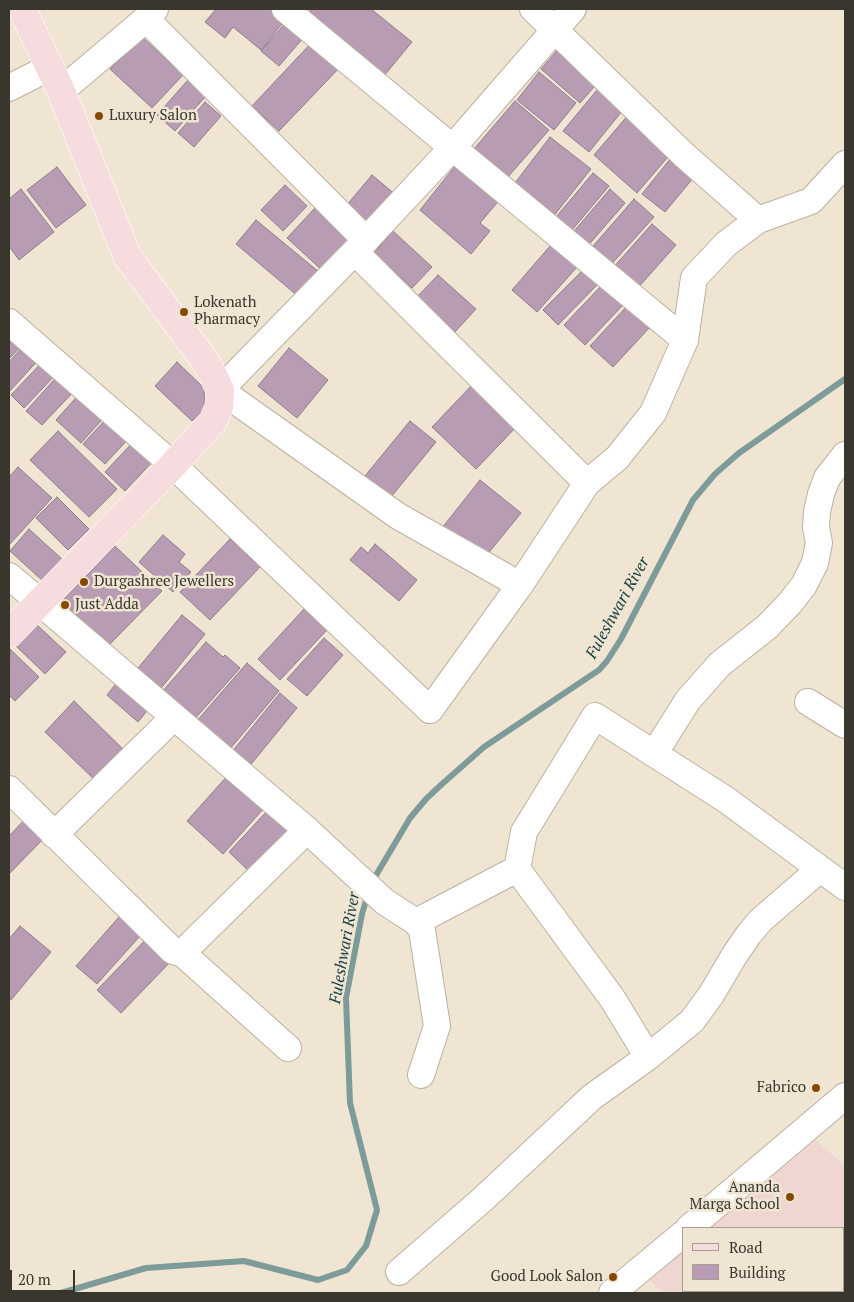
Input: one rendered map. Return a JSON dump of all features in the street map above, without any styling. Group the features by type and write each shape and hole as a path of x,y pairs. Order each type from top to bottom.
{"main road":[{"path":"9,634 173,465 213,421 219,407 220,390 203,358 127,256 55,79 22,9"}],"street":[{"path":"284,9 685,340"},
{"path":"533,9 684,154 758,220"},
{"path":"520,585 398,516 220,390 453,147 573,9"},
{"path":"9,88 55,79 151,14 360,246 587,483"},
{"path":"9,322 173,465 430,710 520,585 587,483 617,458 653,414 685,340 694,278 726,244 758,220 811,201 845,164"},
{"path":"654,754 688,700 720,664 767,627 790,604 804,585 815,563 819,543 816,527 821,494 827,478 845,455"},
{"path":"9,576 307,830 385,902 416,922 422,930 436,1026 421,1075"},
{"path":"808,702 845,725"},
{"path":"648,1057 612,998 517,869 524,832 595,716 725,799 845,887"},
{"path":"54,834 174,717"},
{"path":"9,789 173,950 182,953 288,1048"},
{"path":"182,953 307,830"},
{"path":"416,922 517,869"},
{"path":"399,1272 483,1198 592,1096 648,1057 692,1021 711,995 749,934 768,914 820,869"},
{"path":"690,1227 845,1096"},
{"path":"629,1288 682,1235"}],"shaded area":[{"name":"Ananda Marga School","path":"808,1133 845,1166 845,1293 663,1293 646,1276 682,1244 682,1292 844,1292 844,1227 701,1227"}],"building":[{"path":"216,9 271,9 285,20 261,50 233,27 225,38 205,22"},
{"path":"312,9 371,9 412,42 383,77 307,15"},
{"path":"287,21 304,37 279,66 261,51"},
{"path":"141,36 183,75 152,108 110,69"},
{"path":"314,40 342,65 279,131 252,106"},
{"path":"561,46 600,80 580,103 541,69"},
{"path":"539,72 576,103 554,130 517,100"},
{"path":"188,80 206,96 175,131 157,115"},
{"path":"602,84 627,105 589,152 563,131"},
{"path":"515,101 549,130 507,178 474,149"},
{"path":"205,102 221,116 194,147 178,133"},
{"path":"630,113 673,151 637,193 594,155"},
{"path":"550,137 591,169 552,218 512,187"},
{"path":"675,153 699,171 665,212 642,194"},
{"path":"459,161 502,197 480,223 490,231 471,254 420,210"},
{"path":"57,167 86,205 56,228 27,190"},
{"path":"593,173 609,186 567,236 551,223"},
{"path":"372,175 397,196 366,233 341,212"},
{"path":"285,185 307,206 283,231 261,210"},
{"path":"21,189 54,232 19,260 9,246 9,199"},
{"path":"610,189 625,203 585,249 570,236"},
{"path":"634,199 654,217 607,269 588,252"},
{"path":"315,208 352,242 324,272 287,238"},
{"path":"256,220 319,272 299,297 236,244"},
{"path":"652,224 676,245 636,290 612,269"},
{"path":"393,231 432,267 412,288 374,253"},
{"path":"551,245 577,267 537,312 512,290"},
{"path":"582,271 597,285 558,325 543,310"},
{"path":"438,275 476,309 453,334 415,299"},
{"path":"602,285 623,305 585,345 564,325"},
{"path":"628,305 651,326 613,367 590,346"},
{"path":"9,325 26,341 9,359"},
{"path":"27,342 42,356 9,392 9,362"},
{"path":"289,348 328,380 297,418 258,386"},
{"path":"47,357 60,370 24,408 11,395"},
{"path":"177,362 204,388 205,409 192,421 155,386"},
{"path":"62,371 79,386 42,425 26,411"},
{"path":"476,381 520,423 476,469 432,427"},
{"path":"83,390 108,413 81,443 56,420"},
{"path":"108,417 130,437 105,464 83,444"},
{"path":"410,421 436,442 391,497 365,476"},
{"path":"58,431 117,489 89,517 30,460"},
{"path":"135,440 155,459 125,491 105,472"},
{"path":"18,467 52,498 9,545 9,477"},
{"path":"480,480 521,513 482,561 442,528"},
{"path":"57,497 89,529 68,550 36,518"},
{"path":"29,529 63,560 44,582 10,551"},
{"path":"163,535 185,554 179,562 191,572 173,592 139,562"},
{"path":"230,539 260,567 210,620 180,592"},
{"path":"375,544 417,580 399,601 350,560 361,547 368,553"},
{"path":"115,546 162,591 108,646 62,601"},
{"path":"304,609 327,630 280,680 258,659"},
{"path":"182,615 205,634 158,692 134,673"},
{"path":"36,624 66,652 45,674 16,646"},
{"path":"324,638 343,655 307,696 287,679"},
{"path":"206,642 223,657 225,655 240,668 192,722 160,694"},
{"path":"10,649 39,677 15,701 9,695"},
{"path":"247,663 279,691 229,750 196,722"},
{"path":"119,680 150,707 138,722 107,695"},
{"path":"280,693 297,708 248,768 231,753"},
{"path":"74,701 129,755 100,785 45,732"},
{"path":"229,774 265,807 223,854 187,821"},
{"path":"269,809 295,832 254,876 229,852"},
{"path":"30,814 49,833 9,874 9,836"},
{"path":"119,917 140,936 97,984 76,966"},
{"path":"20,926 51,952 11,1000 9,999 9,939"},
{"path":"152,933 176,956 121,1013 97,990"}],"waterway":[{"name":"Fuleshwari River","path":"372,882 410,818 426,799 484,747 599,670 607,661 621,639 693,500 715,474 739,453 845,379"},
{"name":"Fuleshwari River","path":"61,1293 146,1268 244,1261 318,1280 347,1270 366,1246 377,1210 350,1103 346,998 362,914 368,894"}],"place":[{"name":"Luxury Salon","path":"99,116"},
{"name":"Lokenath Pharmacy","path":"184,312"},
{"name":"Durgashree Jewellers","path":"84,582"},
{"name":"Just Adda","path":"65,605"},
{"name":"Fabrico","path":"816,1088"},
{"name":"Ananda Marga School","path":"790,1197"},
{"name":"Good Look Salon","path":"613,1277"}]}
